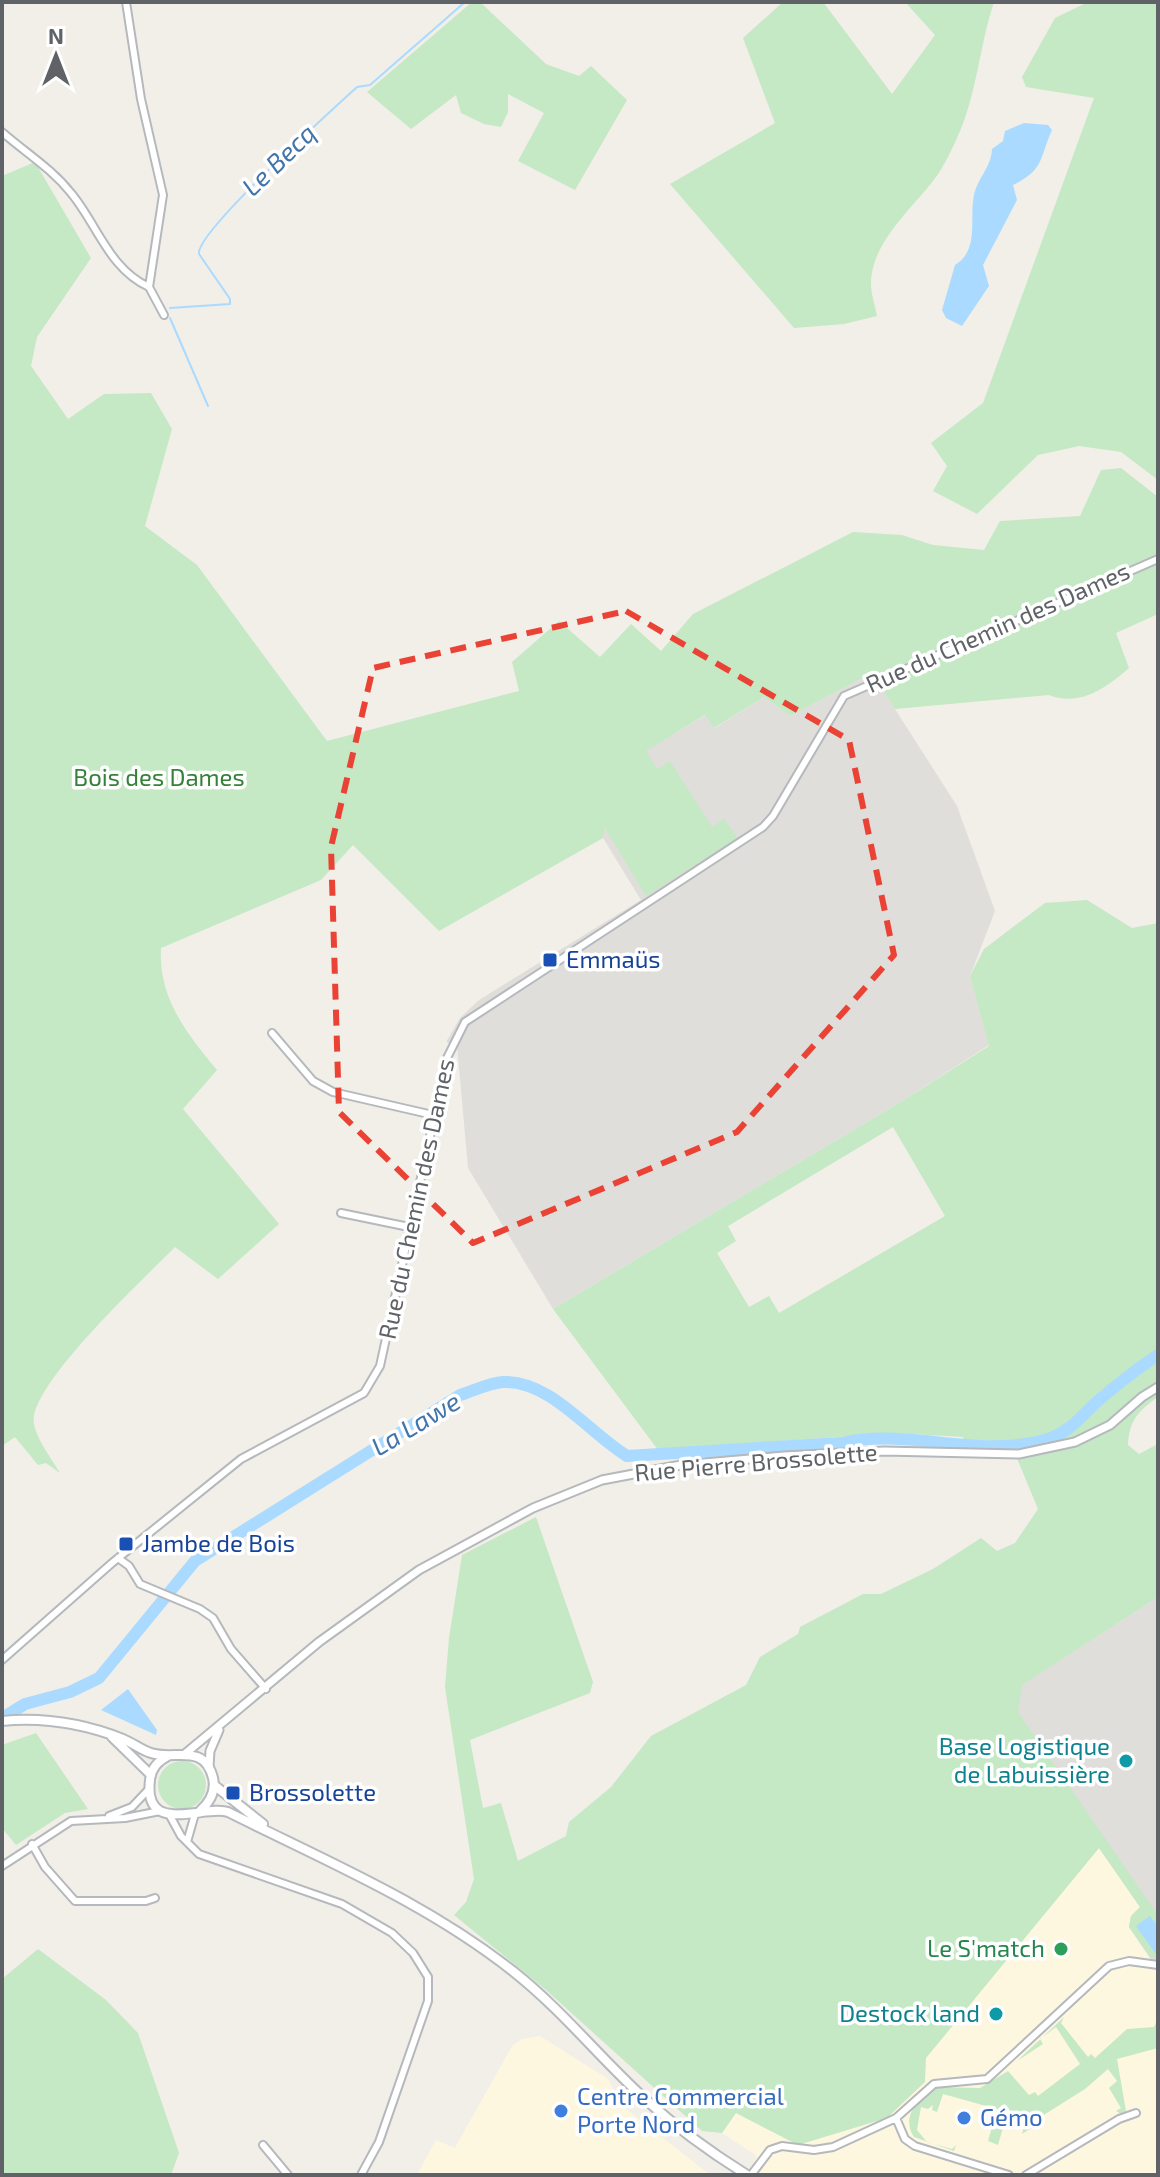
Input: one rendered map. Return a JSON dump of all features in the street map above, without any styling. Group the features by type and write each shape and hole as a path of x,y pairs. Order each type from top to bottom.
{"main road":[{"path":"2,1721 21,1719 73,1724 151,1753 197,1756 209,1768 214,1785 210,1800 198,1812"},
{"path":"112,1737 151,1775"},
{"path":"168,1756 151,1775 150,1788 166,1812 198,1812 218,1808 270,1829 427,1912 545,1997 643,2098 701,2146 749,2175"},
{"path":"214,1785 270,1829"}],"street":[{"path":"126,2 141,99 163,195 149,287"},
{"path":"2,132 40,159 74,195 109,253 137,281 149,287 164,315"},
{"name":"Rue du Chemin des Dames","path":"2,1660 118,1558 241,1459 364,1393 380,1366 447,1058 465,1022 763,827 773,816 844,696 1158,559"},
{"path":"272,1033 313,1081 333,1092 433,1115"},
{"path":"341,1213 409,1227"},
{"name":"Rue Pierre Brossolette","path":"186,1753 220,1728 319,1642 419,1570 533,1508 602,1480 681,1465 784,1456 884,1451 1019,1454 1075,1442 1110,1425 1158,1387"},
{"path":"118,1558 129,1566 140,1584 200,1609 213,1618 231,1649 266,1689"},
{"path":"209,1768 210,1751 220,1728"},
{"path":"105,1817 132,1807 150,1788"},
{"path":"2,1866 71,1821 125,1818 147,1811 166,1812 199,1854 342,1904 392,1933 413,1953 428,1977 428,2001 379,2142 361,2175"},
{"path":"187,1842 198,1812"},
{"path":"32,1844 45,1867 75,1901 146,1901 155,1898"},
{"path":"749,2175 767,2152 776,2147 814,2150 833,2147 896,2118 934,2084 987,2079 1109,1966 1129,1961 1158,1965"},
{"path":"1026,2175 1119,2119 1136,2113"},
{"path":"896,2118 905,2139 915,2146 1009,2175"},
{"path":"263,2145 288,2175"}],"highlighted area":[{"path":"626,611 849,740 894,955 737,1132 473,1243 339,1112 331,847 373,668"}],"shaded area":[{"path":"872,673 957,806 995,911 970,976 989,1045 904,1100 553,1309 468,1168 457,1045 446,1042 460,1018 479,1000 641,900 603,838 605,826 645,751 706,715 715,728 764,697 790,716"},
{"path":"1158,1597 1158,1970 1129,1927 1131,1916 1140,1907 1099,1848 1006,1695"},
{"path":"1099,1848 1140,1907 1129,1927 1158,1970 1158,2175 748,2175 757,2156 722,2133 736,2113 798,2145 926,2058"},
{"path":"540,2036 608,2079 621,2105 710,2175 417,2175 436,2140 455,2148 512,2046 522,2039"}],"green space":[{"path":"472,2 480,2 546,64 579,76 591,66 627,100 575,190 518,161 544,113 508,94 508,112 501,127 484,124 461,113 456,95 411,129 367,92"},
{"path":"783,2 823,2 892,94 935,35 905,2 994,2 969,105 957,138 936,177 896,224 879,251 871,284 877,316 844,324 794,328 670,184 775,123 743,38"},
{"path":"1088,2 1158,2 1158,480 1121,452 1079,446 1038,455 977,514 933,491 947,466 931,443 983,403 1094,98 1026,87 1022,77 1055,18"},
{"name":"Bois des Dames","path":"35,162 91,258 37,337 31,366 68,419 104,394 151,393 172,429 145,526 197,565 327,741 519,691 512,662 559,621 600,657 631,624 661,651 693,614 853,532 902,535 933,545 984,550 1000,521 1080,516 1101,470 1121,468 1158,497 1158,614 1116,633 1129,668 1092,694 1071,699 1049,695 895,709 872,673 790,716 764,697 714,728 705,715 646,751 657,769 670,761 712,827 724,819 738,838 646,896 605,828 603,838 439,931 353,845 321,880 161,948 161,966 169,999 185,1029 217,1070 183,1109 279,1224 218,1279 175,1247 91,1332 49,1385 37,1407 36,1430 60,1473 46,1463 38,1465 15,1437 2,1446 2,176"},
{"path":"1087,900 1132,928 1158,923 1158,1397 1136,1417 1130,1429 1128,1445 1139,1454 1158,1444 1158,1597 1022,1685 1018,1712 1158,1915 1158,1958 1151,1958 1129,1927 1131,1916 1140,1907 1099,1848 926,2058 925,2082 887,2118 798,2145 736,2113 722,2133 702,2131 546,1990 454,1915 466,1902 474,1879 445,1687 462,1555 536,1517 593,1682 590,1693 470,1740 483,1808 501,1803 518,1861 566,1836 569,1822 611,1787 651,1736 746,1685 760,1657 798,1634 800,1627 863,1594 881,1594 933,1569 981,1538 997,1551 1015,1543 1038,1509 1016,1456 970,1453 963,1437 894,1433 658,1450 553,1309 989,1046 970,976 984,949 1045,903","holes":["893,1127 945,1216 779,1313 769,1296 749,1307 717,1253 736,1241 728,1226"]},
{"path":"36,1733 88,1809 65,1813 16,1845 2,1828 2,1745"},
{"path":"182,1761 199,1768 206,1785 199,1802 182,1809 165,1802 158,1785 165,1768"},
{"path":"38,1949 106,2000 138,2033 179,2153 171,2175 2,2175 2,1979"},
{"path":"1064,2017 1061,2023 1088,2057 1091,2054 1095,2058 1127,2029 1154,2027 1158,2018 1158,2048 1117,2059 1126,2111 1121,2114 1116,2111 1121,2108 1109,2088 1117,2081 1108,2069 1085,2089 1031,2123 1033,2127 1022,2134 1027,2116 1008,2110 998,2145 988,2141 997,2109 943,2094 937,2112 932,2110 933,2105 928,2109 921,2107 917,2130 926,2141 914,2137 910,2129 910,2115 918,2103 937,2087 980,2088 1008,2071 1029,2095 1035,2092 1038,2096 1080,2064 1056,2027 1043,2037"},
{"path":"1040,2039 1043,2044 1017,2061"}],"water":[{"path":"1024,123 1048,125 1052,130 1036,168 1013,185 1017,200 983,265 989,286 962,326 946,318 942,310 955,265 963,259 971,242 976,189 992,149 1003,141 1005,131"},
{"path":"128,1689 157,1730 156,1735 101,1710"},
{"path":"1150,1916 1158,1927 1156,1954 1136,1926"}],"waterway":[{"name":"Le Becq","path":"170,308 230,304 230,299 199,254 219,222 357,87 370,85 465,2"},
{"name":"Le Becq","path":"170,318 208,406"},
{"name":"La Lawe","path":"2,1718 25,1704 70,1692 99,1678 195,1561 460,1395 487,1385 503,1382 537,1389 627,1456 867,1439 999,1446 1025,1444 1058,1435 1158,1355"}],"place":[{"name":"Emmaüs","path":"550,960"},
{"name":"Jambe de Bois","path":"126,1544"},
{"name":"Base Logistique de Labuissière","path":"1126,1761"},
{"name":"Brossolette","path":"233,1793"},
{"name":"Le S'match","path":"1061,1949"},
{"name":"Destock land","path":"996,2014"},
{"name":"Centre Commercial Porte Nord","path":"561,2111"},
{"name":"Gémo","path":"964,2118"}]}
